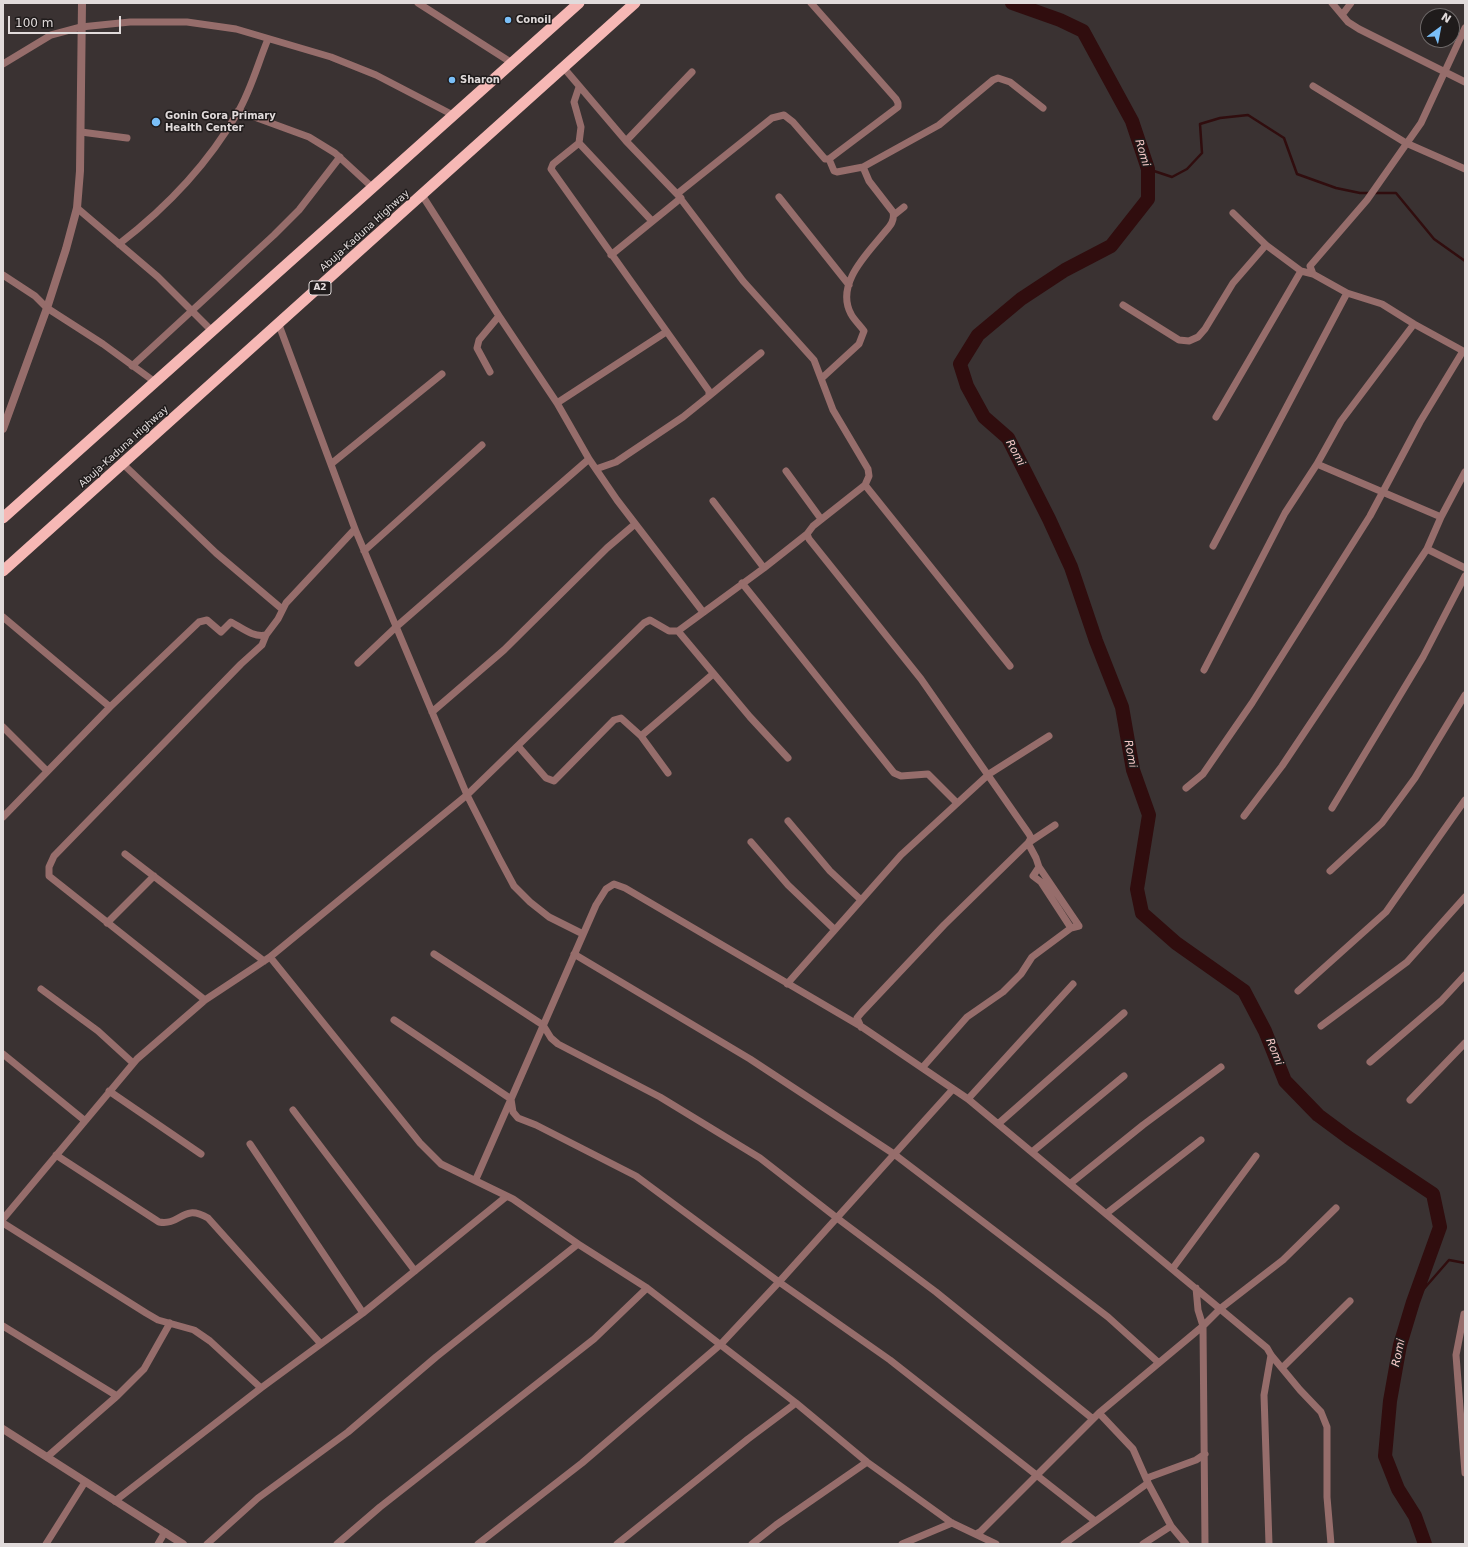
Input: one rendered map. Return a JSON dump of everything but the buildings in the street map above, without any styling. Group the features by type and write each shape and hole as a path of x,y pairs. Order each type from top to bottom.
{"highway":[{"path":"3,518 154,382 213,332 579,3"},
{"name":"Abuja-Kaduna Highway","path":"3,571 279,325 562,67 635,3"}],"street":[{"path":"3,429 47,308 66,249 77,208 81,132 82,3"},
{"path":"418,3 512,63"},
{"path":"811,3 898,103 895,110 829,160"},
{"path":"1332,3 1348,22 1359,29 1465,82"},
{"path":"1342,15 1351,3"},
{"path":"3,64 51,35 81,27 130,22 187,22 236,29 330,57 376,75 453,115"},
{"path":"1313,274 1310,266 1367,200 1420,123 1465,28"},
{"path":"119,244 149,221 178,192 210,153 238,111 268,39"},
{"path":"3,1219 133,1063 205,1000 267,959 468,795 644,623 650,620 669,631 678,631 806,537 822,519 865,484 869,476 868,469 833,410 814,360 743,281 679,196 626,141 562,67"},
{"path":"626,141 692,72"},
{"path":"611,255 772,118 778,115 784,115 793,122 825,159 829,160 834,171 837,172 863,167 939,126 993,80 998,78 1010,82 1043,108"},
{"path":"1313,86 1406,143 1465,169"},
{"path":"579,87 574,102 581,127 579,143 552,164 551,169 709,391 709,396"},
{"path":"238,111 309,137 340,157 373,188"},
{"path":"81,132 127,138"},
{"path":"579,143 652,221"},
{"path":"132,366 274,235 299,210 340,157"},
{"path":"822,378 860,344 863,338 864,331 851,315 847,304 849,285 853,272 893,223 893,212 869,181 863,167"},
{"path":"422,195 499,316 557,403 588,459 635,524 703,612"},
{"path":"779,197 849,285"},
{"path":"894,215 904,207"},
{"path":"77,208 158,277 213,332"},
{"path":"1186,788 1203,774 1252,703 1370,516 1382,492 1464,352 1382,304 1347,293 1313,274 1301,271 1266,246 1233,213"},
{"path":"1122,305 1179,340 1189,341 1198,337 1205,329 1233,283 1266,246"},
{"path":"1216,417 1301,271"},
{"path":"3,275 35,296 47,308 103,344 154,382"},
{"path":"1214,546 1347,293"},
{"path":"490,372 477,348 479,340 499,316"},
{"path":"1204,670 1285,513 1317,464 1341,421 1414,324"},
{"path":"279,325 355,529 468,795 514,886 530,902 549,917 583,934"},
{"path":"557,403 666,332"},
{"path":"596,469 616,462 683,416 761,353"},
{"path":"331,464 442,374"},
{"path":"364,551 482,445"},
{"path":"358,663 396,626 588,459"},
{"path":"123,464 216,553 282,609"},
{"path":"1317,464 1440,517"},
{"path":"786,471 822,519"},
{"path":"1244,816 1295,748 1427,549 1440,517 1465,472"},
{"path":"865,484 1010,666"},
{"path":"713,501 764,568"},
{"path":"432,712 504,650 607,548 635,524"},
{"path":"205,1000 49,876 49,867 54,856 241,664 258,650 286,603 355,529"},
{"path":"806,537 922,679 1029,834 1031,838 1028,843"},
{"path":"1427,549 1465,568"},
{"path":"1332,808 1423,657 1465,576"},
{"path":"742,583 894,773 901,776 928,774 957,804"},
{"path":"3,617 110,707"},
{"path":"3,818 110,707 199,622 206,620 221,632 231,622 252,634 260,636 266,635"},
{"path":"678,631 713,674 788,758"},
{"path":"641,736 713,674"},
{"path":"1330,872 1382,823 1415,778 1465,695"},
{"path":"518,746 546,778 554,781 618,718 621,718 641,736 668,773"},
{"path":"3,727 47,771"},
{"path":"787,984 834,929 901,855 989,774 1050,736"},
{"path":"1298,991 1386,912 1465,800"},
{"path":"788,821 830,870 861,900"},
{"path":"862,1027 857,1018 944,925 1028,843 1055,825"},
{"path":"751,842 788,885 834,929"},
{"path":"922,1068 967,1017 1002,992 1021,974 1032,957 1071,928 1041,882 1033,876 1039,867 1028,843"},
{"path":"125,854 267,959 420,1143 441,1164 476,1179 507,1196 646,1288 796,1403 867,1462 952,1523 996,1544"},
{"path":"107,923 154,876"},
{"path":"476,1179 596,904 606,889 614,884 625,888 862,1027 968,1099 1071,1183 1267,1348 1270,1355 1321,1412 1327,1427 1327,1497 1331,1544"},
{"path":"1321,1026 1407,962 1465,897"},
{"path":"434,954 543,1025 551,1038 558,1044 660,1097 760,1158 936,1292 1093,1419"},
{"path":"574,954 750,1059 894,1154 1102,1313 1159,1363"},
{"path":"1370,1062 1441,1001 1465,975"},
{"path":"968,1099 1073,984"},
{"path":"41,989 98,1031 133,1063"},
{"path":"998,1124 1124,1013"},
{"path":"394,1020 511,1099 513,1112 518,1118 536,1125 636,1176 779,1282 890,1360 1095,1522"},
{"path":"1410,1100 1465,1043"},
{"path":"3,1054 84,1120"},
{"path":"1071,1183 1143,1125 1221,1067"},
{"path":"1032,1152 1124,1076"},
{"path":"478,1544 582,1463 721,1344 953,1089"},
{"path":"109,1091 201,1154"},
{"path":"293,1110 415,1271"},
{"path":"1107,1213 1201,1140"},
{"path":"250,1144 363,1313"},
{"path":"56,1155 159,1222 164,1223 172,1221 191,1211 198,1212 208,1218 320,1344"},
{"path":"1173,1268 1256,1156"},
{"path":"116,1501 261,1388 363,1313 507,1196"},
{"path":"976,1534 980,1532 1099,1413 1203,1326 1221,1308 1283,1260 1336,1208"},
{"path":"3,1223 146,1313 170,1323 194,1330 210,1341 261,1388"},
{"path":"207,1544 258,1498 348,1432 436,1357 578,1244"},
{"path":"337,1544 380,1507 594,1339 646,1288"},
{"path":"1196,1288 1198,1310 1203,1326 1206,1454 1205,1544"},
{"path":"1282,1368 1350,1301"},
{"path":"1464,1314 1456,1355 1465,1473"},
{"path":"47,1457 117,1396 144,1369 170,1323"},
{"path":"3,1326 117,1396"},
{"path":"1269,1544 1264,1395 1270,1355"},
{"path":"617,1544 748,1439 796,1403"},
{"path":"1099,1413 1133,1449 1148,1483 1171,1526 1186,1544"},
{"path":"3,1429 183,1544"},
{"path":"1064,1544 1148,1483 1148,1478 1196,1460 1206,1454"},
{"path":"752,1544 776,1525 867,1462"},
{"path":"46,1544 85,1482"},
{"path":"902,1544 952,1523"},
{"path":"1143,1544 1171,1526"},
{"path":"158,1544 165,1532"}],"waterway":[{"name":"Romi","path":"1012,3 1060,20 1083,31 1132,121 1148,169 1148,199 1111,246 1065,270 1021,299 978,335 960,364 967,386 984,417 1008,438 1049,519 1071,567 1096,641 1122,707 1133,770 1149,815 1137,889 1142,913 1176,943 1244,991 1265,1031 1285,1081 1318,1115 1349,1138 1433,1194 1440,1227 1413,1302 1400,1345 1390,1401 1385,1456 1398,1489 1415,1516 1425,1544"},
{"path":"1148,169 1172,177 1187,169 1202,153 1200,124 1220,118 1248,115 1284,138 1297,174 1336,188 1360,193 1396,193 1434,239 1465,261"},
{"path":"1415,1299 1449,1260 1465,1263"}],"place":[{"name":"Conoil","path":"508,20"},
{"name":"Sharon","path":"452,80"},
{"name":"Gonin Gora Primary Health Center","path":"156,122"}]}
